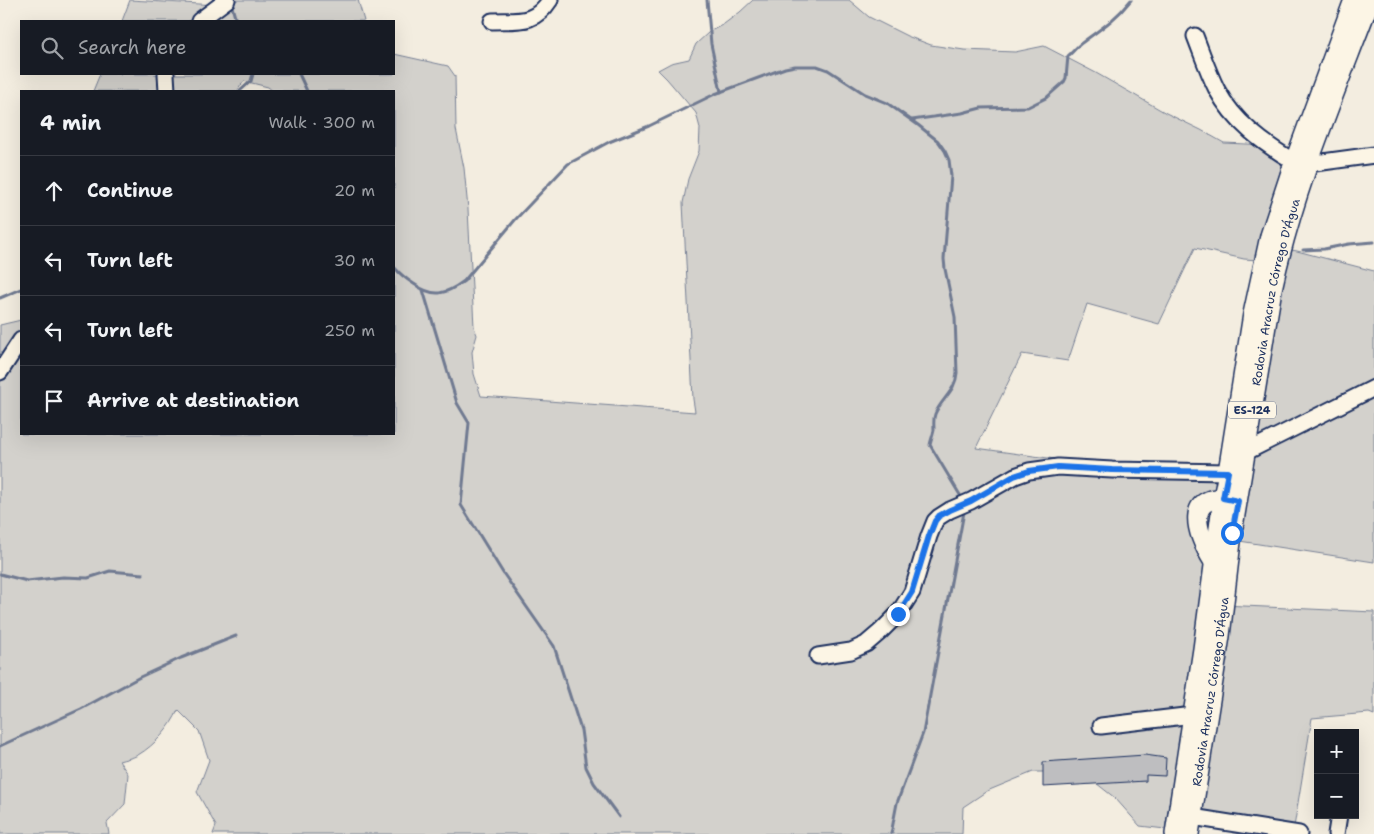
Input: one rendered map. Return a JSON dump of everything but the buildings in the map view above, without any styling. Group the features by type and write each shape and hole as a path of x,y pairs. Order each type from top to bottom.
{"main road":[{"name":"Rodovia Aracruz Córrego D'Água","path":"1230,500 1246,452 1272,289 1301,163 1354,0"},
{"name":"Rodovia Aracruz Córrego D'Água","path":"1191,825 1220,636 1232,533 1228,472 1253,314 1263,266 1270,236 1370,0"},
{"name":"Rodovia Aracruz Córrego D'Água","path":"1175,834 1214,562 1202,540 1199,531 1198,515 1200,507 1204,502 1213,499 1230,500"}],"street":[{"path":"200,20 227,0"},
{"path":"492,21 525,20 544,9 550,0"},
{"path":"1195,36 1218,91 1229,108 1258,138 1301,163 1374,155"},
{"path":"166,75 167,90"},
{"path":"0,372 20,342"},
{"path":"1246,452 1374,388"},
{"path":"818,656 852,651 866,644 880,632 898,614 912,592 929,536 939,516 971,501 1014,476 1029,471 1058,467 1228,472"},
{"path":"1101,726 1193,715"},
{"path":"1336,834 1338,819"},
{"path":"1191,825 1298,834"}],"shaded area":[{"path":"130,0 217,5 217,0 358,0 364,20 122,20"},
{"path":"753,0 849,0 869,17 907,36 931,45 964,50 1015,52 1044,46 1224,143 1268,145 1285,154 1258,260 1244,259 1195,248 1159,324 1087,304 1068,361 1022,354 976,448 1221,482 1165,829 1140,826 1115,798 1082,772 1033,772 987,791 963,807 962,834 213,834 216,826 197,792 209,760 199,731 178,710 167,729 156,741 136,756 119,761 128,774 125,804 107,823 109,834 0,834 0,325 20,320 20,435 395,435 395,90 272,90 268,87 244,81 238,90 93,90 100,75 395,75 395,54 448,66 455,76 456,129 464,168 474,327 477,335 472,352 474,374 481,396 695,412 683,203 688,179 699,151 700,128 696,113 658,70 671,63 689,59 696,44 709,32 740,12"},
{"path":"1281,248 1374,271 1374,562 1233,540"},
{"path":"1222,605 1374,612 1374,715 1369,713 1312,718 1294,827 1187,814"}],"waterway":[{"path":"707,0 711,44 721,92"},
{"path":"912,120 962,113 981,108 1028,107 1046,98 1064,82 1068,56 1103,28 1131,0"},
{"path":"231,3 236,20"},
{"path":"395,268 408,280 421,288 434,293 445,292 464,281 515,220 568,164 609,142 649,126 715,94 785,68 817,66 828,70 865,94 887,103 918,125 938,141 949,160 951,176 944,259 955,317 957,373 954,385 935,414 934,430 930,445 960,495 961,500"},
{"path":"241,90 251,81 253,75"},
{"path":"299,75 307,90"},
{"path":"1303,250 1374,242"},
{"path":"0,298 20,289"},
{"path":"423,290 457,403 469,423 461,505 503,573 554,646 581,730 586,767 594,783 619,817"},
{"path":"891,834 897,803 923,733 964,512 963,509"},
{"path":"0,574 27,581 63,577 88,578 110,571 143,574"},
{"path":"0,746 81,709 140,677 236,636"}],"route":[{"path":"898,614 912,592 929,536 939,516 971,501 1014,476 1029,471 1058,467 1228,472 1223,498 1238,501 1232,533"}]}
